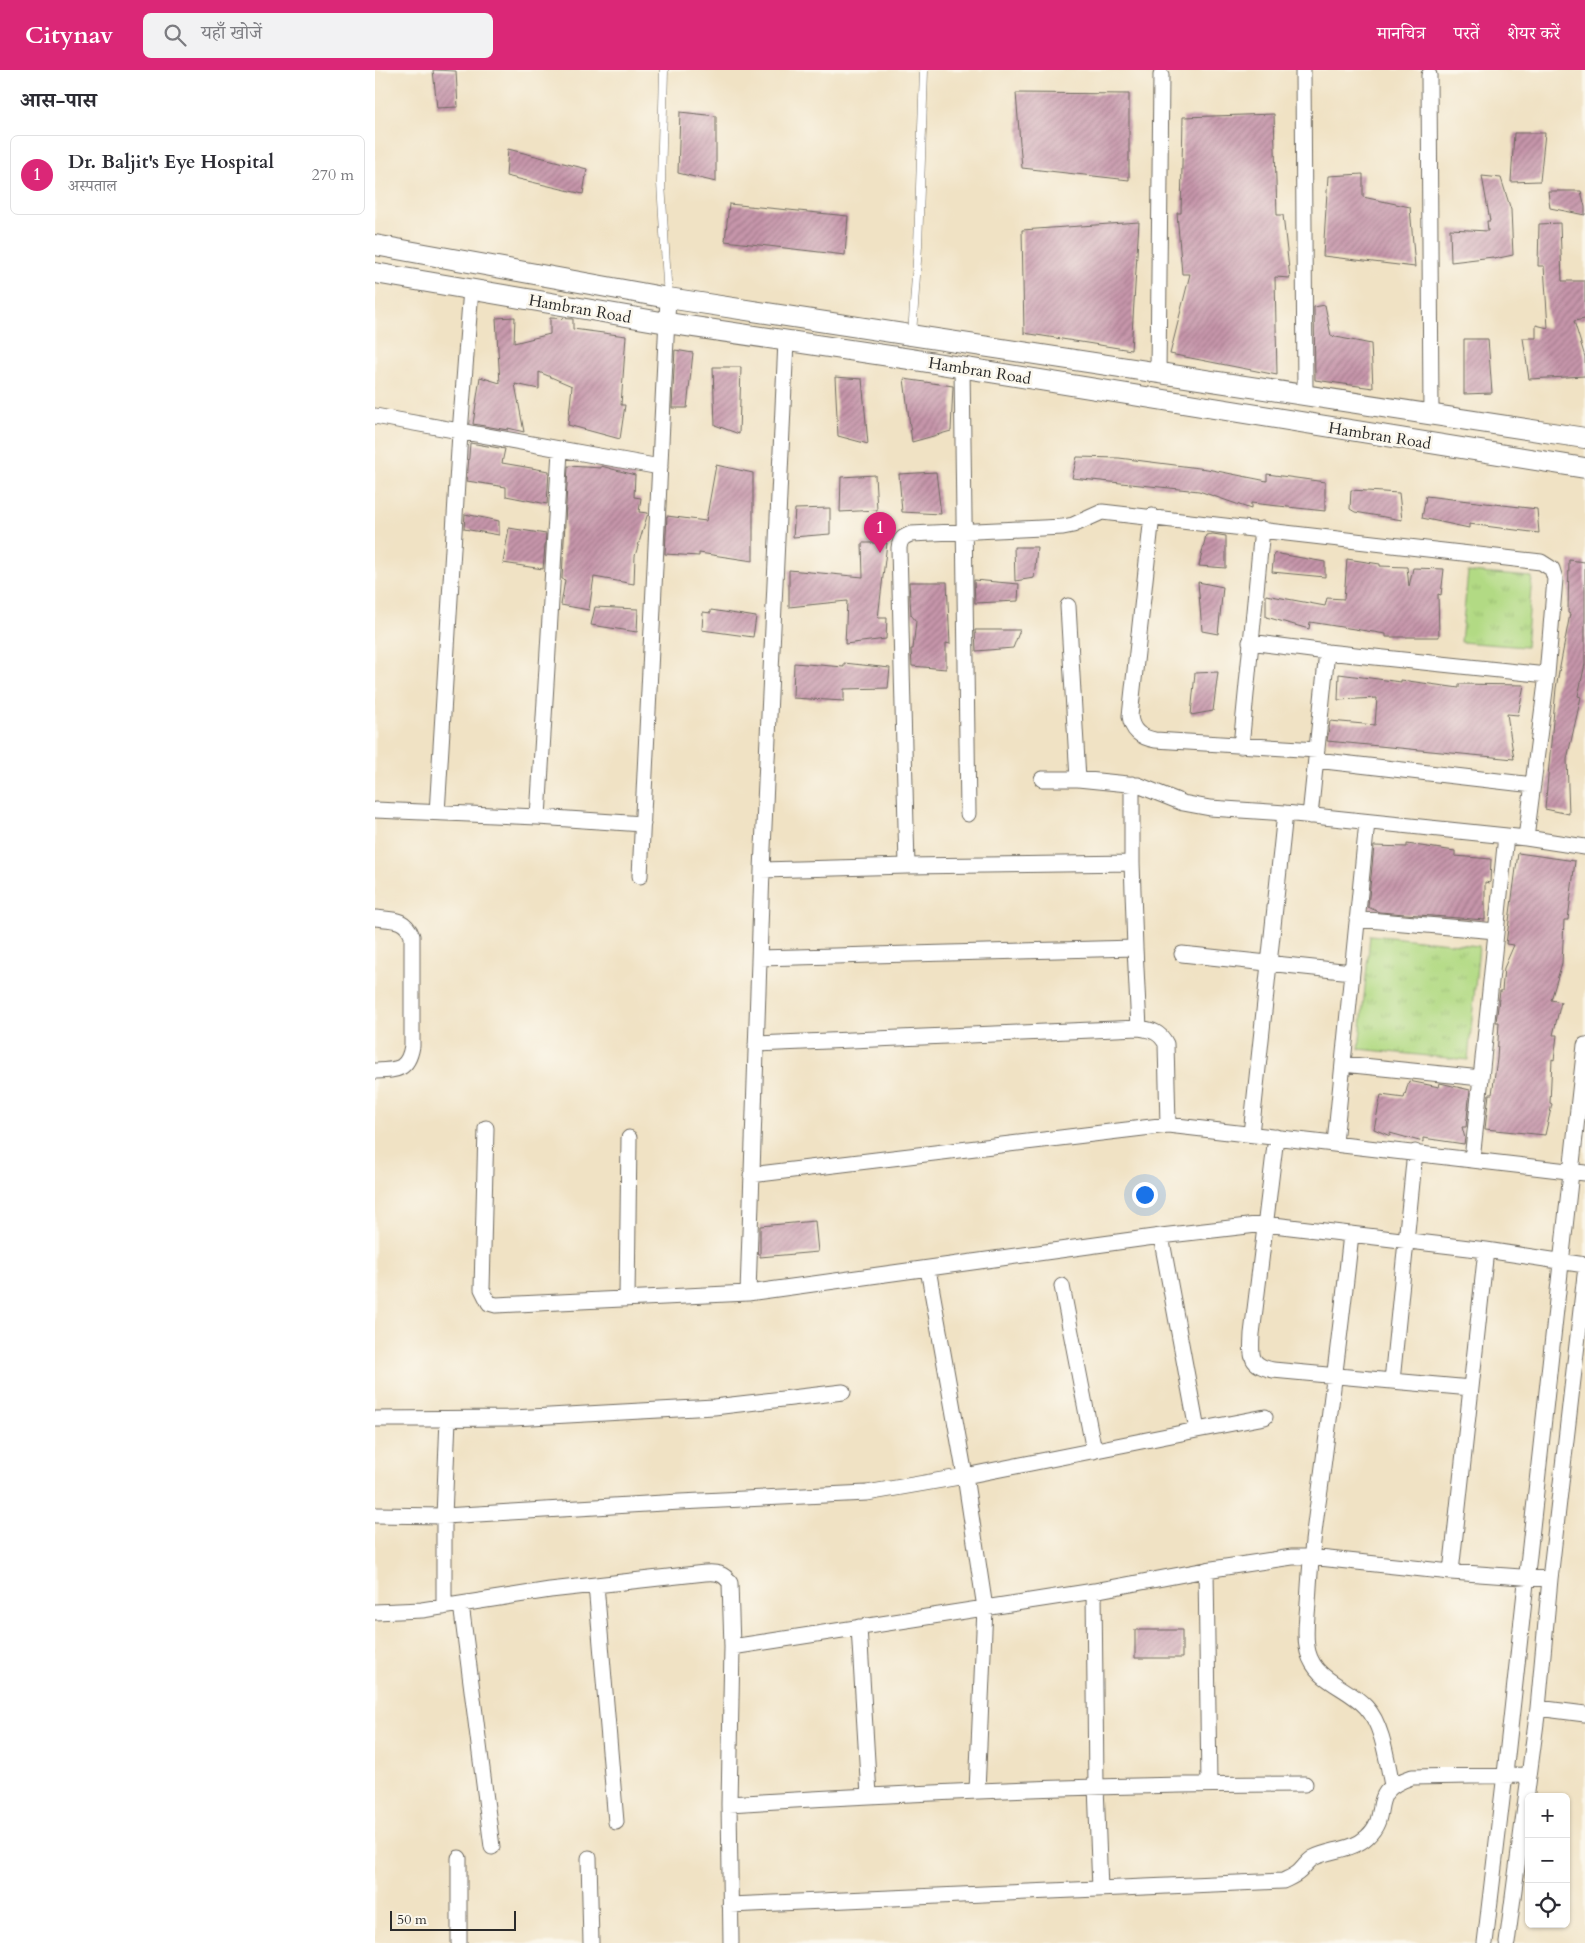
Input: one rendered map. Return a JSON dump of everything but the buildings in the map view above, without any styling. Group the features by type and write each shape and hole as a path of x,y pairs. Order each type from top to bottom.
{"main road":[{"name":"Hambran Road","path":"375,245 668,298 1585,438"},
{"name":"Hambran Road","path":"375,273 667,323 909,359 1585,468"}],"street":[{"path":"1303,70 1305,394"},
{"path":"1158,373 1161,75"},
{"path":"1429,75 1431,414"},
{"path":"437,813 460,433 471,288"},
{"path":"640,876 668,298"},
{"path":"909,359 913,335"},
{"path":"748,1293 762,870 786,342"},
{"path":"962,368 967,814"},
{"path":"375,416 460,433 660,467"},
{"path":"538,817 560,450"},
{"path":"907,866 900,541 904,536 911,534 1063,527 1073,525 1102,512 1152,516 1531,561 1545,564 1552,568 1555,579 1547,675 1527,838"},
{"path":"1152,516 1130,716 1131,724 1137,734 1155,740 1241,746 1533,785"},
{"path":"1241,746 1262,529"},
{"path":"1068,606 1078,779"},
{"path":"1250,642 1547,675"},
{"path":"1310,816 1327,652"},
{"path":"1042,779 1078,779 1132,784 1193,806 1285,813 1527,838 1585,847"},
{"path":"1132,784 1132,862 1139,1028"},
{"path":"375,810 538,817 643,824"},
{"path":"1251,1134 1285,813"},
{"path":"1335,1143 1367,822"},
{"path":"1472,1159 1506,836"},
{"path":"762,870 1132,862"},
{"path":"375,918 401,922 408,926 411,936 412,1046 410,1059 403,1066 375,1071"},
{"path":"1357,919 1496,931"},
{"path":"759,958 1135,948"},
{"path":"1182,954 1352,972"},
{"path":"756,1044 1139,1028 1157,1033 1166,1044 1168,1124"},
{"path":"1485,1943 1561,1261 1578,1172 1585,1045"},
{"path":"1343,1064 1481,1078"},
{"path":"751,1175 1168,1124 1578,1172"},
{"path":"486,1128 482,1288 487,1301 496,1305 748,1293 1161,1236 1265,1224 1486,1250 1585,1265"},
{"path":"1276,1137 1252,1334 1251,1353 1254,1361 1259,1367 1273,1370 1471,1388"},
{"path":"627,1298 629,1138"},
{"path":"1392,1381 1415,1152"},
{"path":"1351,1234 1335,1376 1311,1557 1306,1630 1307,1648 1311,1662 1321,1675 1355,1697 1376,1721 1392,1785"},
{"path":"1161,1236 1197,1430"},
{"path":"1451,1572 1486,1250"},
{"path":"928,1269 965,1476 985,1608 977,1791"},
{"path":"1507,1943 1538,1708 1550,1579 1585,1275"},
{"path":"1061,1286 1094,1450"},
{"path":"375,1419 513,1418 714,1407 843,1392"},
{"path":"375,1515 444,1516 867,1492 965,1476 1265,1417"},
{"path":"444,1607 447,1418"},
{"path":"732,1647 1094,1592 1206,1570 1292,1557 1311,1557 1451,1572 1550,1579"},
{"path":"1206,1570 1209,1784"},
{"path":"375,1612 399,1612 444,1607 549,1590 717,1572 727,1578 730,1583 732,1647 729,1804 731,1943"},
{"path":"596,1585 616,1822"},
{"path":"1094,1592 1096,1786 1100,1889"},
{"path":"461,1604 492,1847"},
{"path":"859,1627 869,1795"},
{"path":"1538,1708 1585,1714"},
{"path":"730,1904 1283,1881 1300,1871 1313,1858 1350,1847 1365,1840 1376,1827 1381,1800 1392,1785 1412,1777 1529,1775"},
{"path":"729,1804 869,1795 1096,1786 1305,1784"},
{"path":"459,1858 459,1943"},
{"path":"589,1858 591,1943"}],"lane":[{"path":"664,70 661,183 668,298"},
{"path":"913,335 924,70"}],"green space":[{"path":"1468,572 1532,577 1526,647 1461,642"},
{"path":"1370,935 1479,946 1468,1060 1359,1049"}],"place":[{"name":"Dr. Baljit's Eye Hospital","path":"880,553"}]}
